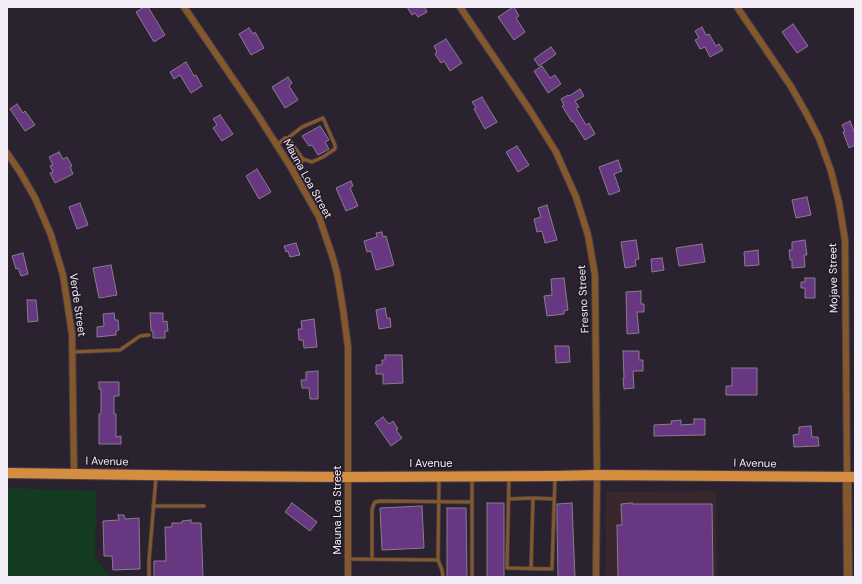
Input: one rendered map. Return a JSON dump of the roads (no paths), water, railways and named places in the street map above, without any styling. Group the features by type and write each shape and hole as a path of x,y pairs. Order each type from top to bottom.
{"main road":[{"name":"I Avenue","path":"7,473 348,477 597,475 851,477"}],"street":[{"name":"Mauna Loa Street","path":"184,7 292,169 319,217 332,255 337,273 348,347 348,577"},
{"name":"Fresno Street","path":"460,7 531,112 556,152 576,197 588,235 595,275 597,475 596,577"},
{"name":"Mojave Street","path":"737,7 790,85 805,110 831,171 839,203 845,240 851,477 848,577"},
{"name":"Verde Street","path":"7,153 35,198 51,235 63,275 72,334 74,473"}],"lane":[{"path":"277,145 302,127 323,118 336,145 335,150 312,162 303,160 288,138"},
{"path":"292,169 303,160"},
{"path":"72,352 120,350 140,336 149,335"},
{"path":"149,577 156,475"},
{"path":"439,476 438,560 443,577"},
{"path":"472,476 472,577"},
{"path":"509,476 508,568 552,569 555,476"},
{"path":"509,498 554,499"},
{"path":"531,569 533,498"},
{"path":"372,559 372,510 376,502 472,502"},
{"path":"153,506 204,506"},
{"path":"348,559 438,560"}]}
